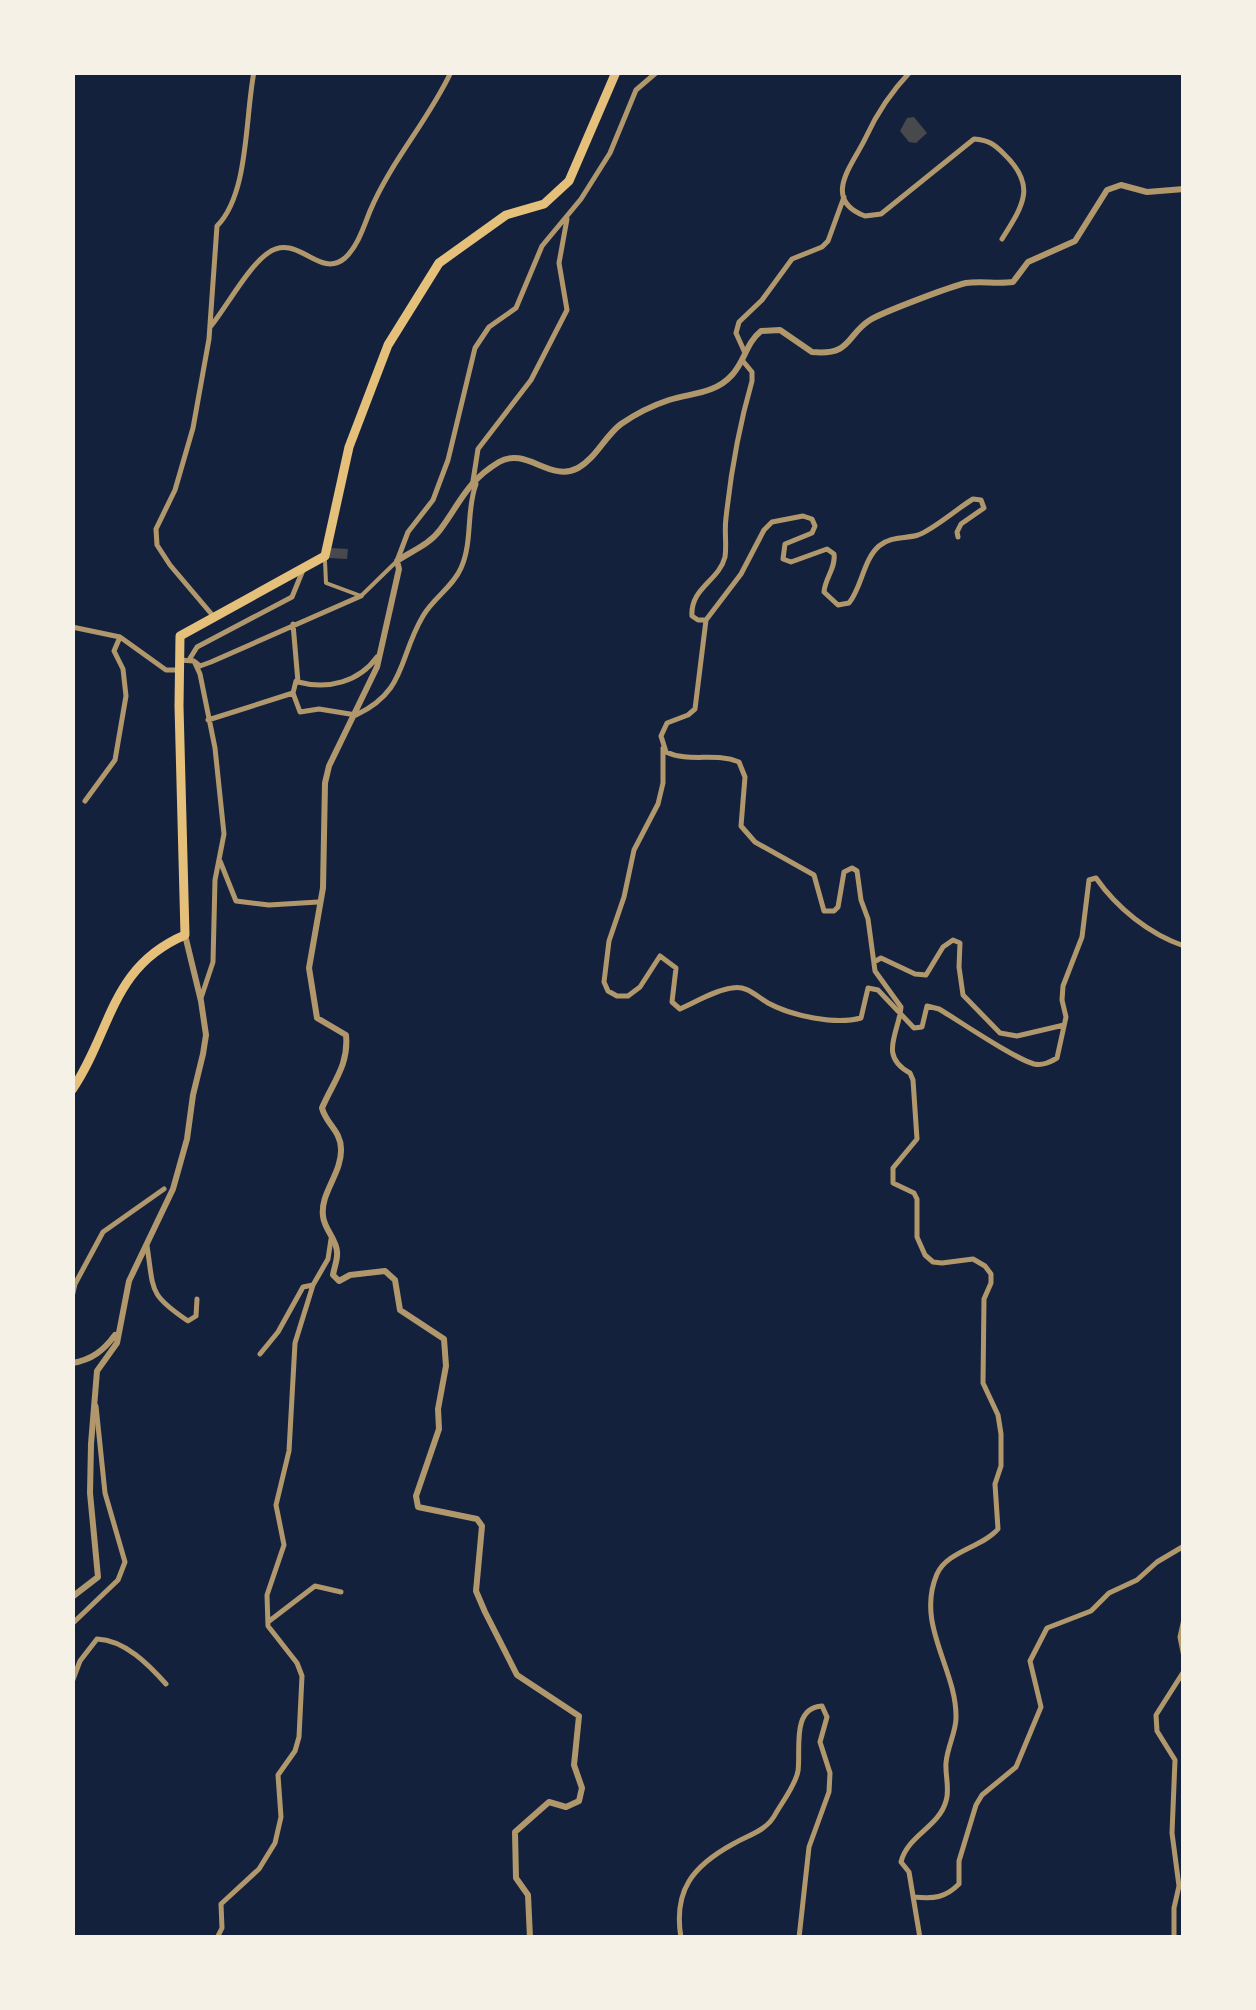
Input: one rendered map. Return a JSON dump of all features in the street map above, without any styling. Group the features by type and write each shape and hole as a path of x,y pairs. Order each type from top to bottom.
{"main road":[{"path":"72,1090 88,1068 120,990 161,948 185,935 185,663 180,636 324,556 348,447 388,345 440,263 506,215 544,204 569,181 616,72"}],"street":[{"path":"214,617 157,545 156,529 176,490 193,428 210,328 217,226 228,215 240,176 254,72"},
{"path":"210,328 268,253 290,246 322,263 346,258 394,162 436,104 451,72"},
{"path":"530,1938 528,1895 516,1878 514,1832 549,1802 566,1807 579,1801 582,1788 574,1764 579,1716 518,1675 484,1612 476,1592 482,1526 476,1519 418,1507 416,1496 438,1429 446,1366 444,1338 400,1310 394,1280 385,1271 350,1275 339,1281 333,1275 338,1254 322,1216 342,1146 336,1128 323,1115 322,1108 340,1078 348,1051 346,1035 317,1018 310,968 325,862 325,782 329,766 356,715 382,650 399,569 397,561 408,532 433,500 448,460 475,348 489,327 516,308 542,246 569,215 610,153 636,90 657,72"},
{"path":"706,620 692,616 691,606 695,596 721,568 725,555 737,435 752,380 737,326 792,260 828,241 844,197 848,166 880,107 910,72"},
{"path":"844,197 854,212 873,217 881,214 974,140 984,140 993,143 1019,167 1025,182 1017,215 1002,239"},
{"path":"72,627 120,637 166,670 185,663 200,666 211,662 361,596 397,561 427,544 439,532 459,497 509,457 517,456 560,472 576,469 621,424 669,400 720,384 732,376 754,337 780,330 812,352 839,349 850,343 866,322 881,315 966,283 1013,282 1028,262 1075,241 1107,190 1121,185 1148,192 1184,189"},
{"path":"293,624 293,693 300,712 319,710 356,715 378,704 397,682 425,612 444,594 461,569 477,479 478,449 531,380 567,310 559,263 569,215"},
{"path":"958,537 962,524 984,508 981,500 973,499 919,535 879,546 871,556 857,593 849,604 838,606 824,592 825,580 835,564 834,554 827,548 790,562 783,559 785,544 812,533 812,518 772,522 764,530 741,574 706,620 694,709 688,716 666,722 660,736 663,784 658,804 634,850 609,941 604,966 608,991 628,996 640,987 660,956 676,968 672,1002 680,1008 730,988 745,988 787,1012 849,1021 861,1018 868,988 878,990 914,1028 922,1027 927,1006 940,1009 1034,1064 1046,1064 1057,1058 1065,1024 1064,986 1082,936 1088,880 1096,878 1146,927 1184,946"},
{"path":"324,556 326,583 361,596"},
{"path":"185,663 197,647 292,596 304,567"},
{"path":"86,801 115,760 126,696 123,670 114,651 120,637"},
{"path":"296,679 312,686 351,680 368,670 382,650"},
{"path":"185,663 200,674 224,834 215,880 214,962 200,1001"},
{"path":"208,720 293,693"},
{"path":"662,745 675,756 730,758 739,762 745,777 741,826 755,842 814,875 824,911 838,907 844,872 852,868 856,871 868,919 874,971 899,1002 901,1014 892,1042 894,1059 913,1080 918,1128 912,1148 893,1168 893,1184 914,1193 917,1199 916,1236 925,1255 942,1263 973,1259 991,1274 984,1299 983,1383 998,1415 1001,1434 1001,1466 994,1484 998,1528 990,1539 958,1554 937,1573 930,1600 933,1631 957,1720 948,1744 948,1797 942,1810 904,1851 901,1862 909,1872 920,1938"},
{"path":"219,860 236,900 269,905 318,902"},
{"path":"72,1596 98,1576 90,1494 97,1371 116,1343 129,1281 173,1188 187,1139 206,1035 185,935"},
{"path":"874,962 881,958 926,975 943,947 953,940 960,943 963,995 1000,1034 1017,1036 1065,1024"},
{"path":"72,1297 103,1232 164,1188"},
{"path":"218,1938 222,1928 221,1904 259,1869 275,1843 281,1801 278,1775 295,1751 299,1737 302,1676 268,1622 268,1595 284,1545 276,1504 289,1451 294,1353 313,1285 328,1260 331,1239"},
{"path":"147,1242 157,1299 188,1322 196,1316 197,1299"},
{"path":"260,1354 278,1332 303,1287 313,1285"},
{"path":"72,1363 86,1361 100,1352 119,1330"},
{"path":"72,1624 118,1580 125,1562 105,1493 94,1393"},
{"path":"914,1897 948,1895 958,1884 959,1861 976,1804 1016,1767 1040,1707 1030,1661 1048,1628 1092,1612 1110,1593 1137,1580 1156,1562 1184,1546"},
{"path":"268,1622 315,1586 341,1592"},
{"path":"1184,1619 1180,1637 1184,1658"},
{"path":"72,1682 80,1662 98,1639 109,1640 147,1663 166,1684"},
{"path":"1174,1938 1179,1886 1172,1833 1176,1760 1157,1731 1156,1715 1184,1672"},
{"path":"681,1938 682,1888 703,1864 769,1824 798,1775 798,1744 804,1714 813,1706 822,1706 827,1717 820,1742 830,1773 829,1792 808,1847 799,1938"}],"building":[{"path":"914,117 927,133 916,143 909,142 900,131 907,118"},
{"path":"331,548 348,549 347,559 329,558"}]}
